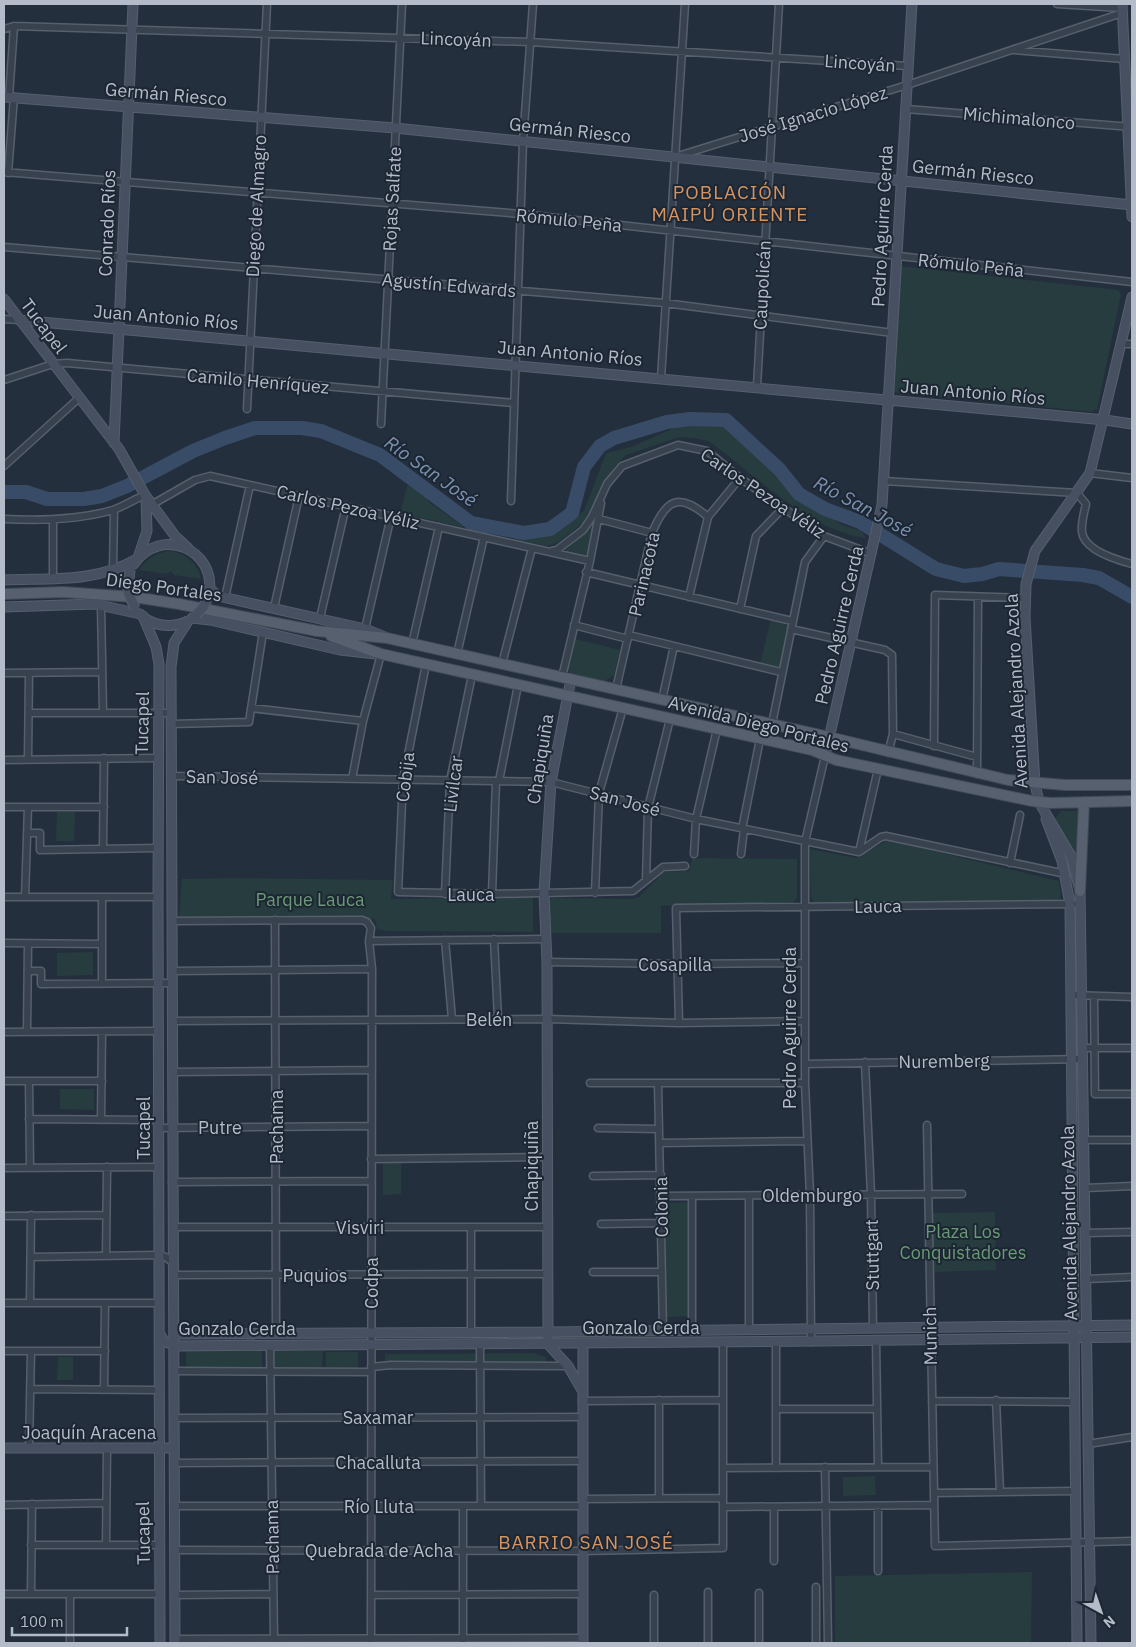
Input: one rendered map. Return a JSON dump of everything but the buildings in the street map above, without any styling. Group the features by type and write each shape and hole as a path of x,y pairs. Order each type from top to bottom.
{"main road":[{"name":"Conrado Ríos","path":"114,444 133,4"},
{"name":"Pedro Aguirre Cerda","path":"825,756 881,510 912,4"},
{"path":"1122,8 1130,127 1132,218"},
{"name":"Germán Riesco","path":"9,97 396,128 1132,205"},
{"name":"Avenida Alejandro Azola","path":"1077,1643 1070,904 1066,874 1039,802 1035,784 1024,598 1035,551 1090,473 1105,420 1132,297"},
{"name":"Tucapel","path":"4,299 114,444 143,491 175,536 188,548"},
{"name":"Juan Antonio Ríos","path":"20,320 757,386 1132,424"},
{"name":"Tucapel","path":"138,558 147,531 148,513 143,491"},
{"path":"171,543 188,548 205,565 209,591 204,606 192,618 175,625 162,625 139,613 128,592 130,570 138,558 148,549 159,545 171,543"},
{"name":"Diego Portales","path":"4,580 87,577 113,571 138,558"},
{"name":"Diego Portales","path":"209,591 225,598 366,629 387,638"},
{"name":"Diego Portales","path":"4,594 63,592 134,597 180,604 317,632 387,638"},
{"name":"Diego Portales","path":"4,607 101,605 139,613"},
{"name":"Tucapel","path":"139,613 159,658 158,1448 160,1643"},
{"name":"Tucapel","path":"175,1641 175,1334 172,1182 172,650 179,632 192,618"},
{"name":"Diego Portales","path":"192,618 340,650 381,654"},
{"name":"Diego Portales","path":"317,632 381,654"},
{"name":"Avenida Diego Portales","path":"387,638 829,737 977,774 1035,784 1132,785"},
{"name":"Avenida Diego Portales","path":"381,654 812,750 825,756 878,769 1039,802 1132,801"},
{"name":"Chapiquiña","path":"548,1344 547,962 544,939 544,893 551,782 567,696 567,678"},
{"path":"1080,891 1084,802"},
{"name":"Avenida Alejandro Azola","path":"1044,812 1058,831 1071,856 1080,891 1081,904 1091,1643"},
{"name":"Gonzalo Cerda","path":"175,1334 692,1331 1132,1325"},
{"name":"Gonzalo Cerda","path":"158,1330 164,1341 174,1346 811,1342 1132,1336"},
{"path":"583,1343 583,1641"},
{"path":"548,1344 568,1366 582,1390"},
{"name":"Joaquín Aracena","path":"4,1448 174,1448"}],"street":[{"name":"Diego de Almagro","path":"247,409 267,4"},
{"name":"Rojas Salfate","path":"381,424 383,353 402,4"},
{"path":"511,501 523,141 533,4"},
{"path":"661,378 684,4"},
{"name":"Caupolicán","path":"757,386 779,4"},
{"path":"1056,4 1122,8"},
{"name":"José Ignacio López","path":"675,157 773,125 907,85 1011,50 1122,8"},
{"name":"Lincoyán","path":"4,30 14,26 530,42 682,50 908,66"},
{"path":"6,172 14,26"},
{"path":"1011,50 1124,59"},
{"name":"Michimalonco","path":"906,109 1130,127"},
{"name":"Rómulo Peña","path":"6,172 521,214 897,258 1132,282"},
{"name":"Agustín Edwards","path":"4,247 665,303 893,332"},
{"name":"Juan Antonio Ríos","path":"4,319 20,320"},
{"path":"1122,344 1132,344"},
{"name":"Camilo Henríquez","path":"4,380 53,364 117,368 514,404"},
{"path":"4,466 79,398"},
{"name":"Carlos Pezoa Véliz","path":"549,552 557,550 583,530 608,484 622,466 678,445 707,450 740,478 824,536 872,554"},
{"path":"1090,473 1132,478"},
{"name":"Carlos Pezoa Véliz","path":"153,504 204,476 590,561"},
{"path":"689,597 708,517 740,478"},
{"path":"884,481 1077,493 1086,504 1082,526 1084,538 1098,550 1118,561 1132,564"},
{"path":"225,598 250,485"},
{"path":"4,519 53,520 114,510 143,491"},
{"path":"274,608 299,496"},
{"name":"Chapiquiña","path":"567,678 574,625 590,561 602,497"},
{"name":"Parinacota","path":"616,689 652,533 662,514 673,503 687,502 708,517"},
{"path":"320,618 346,506"},
{"path":"740,609 756,536 783,508"},
{"path":"113,571 114,510"},
{"path":"366,629 391,516"},
{"path":"599,519 652,533"},
{"path":"53,520 53,578"},
{"path":"412,644 439,527"},
{"path":"772,724 781,672 805,562 824,536"},
{"path":"457,654 484,537"},
{"path":"502,664 532,548"},
{"path":"586,572 792,621"},
{"path":"934,746 935,596 1024,598"},
{"path":"977,774 978,597"},
{"path":"101,605 103,713"},
{"path":"574,625 674,646 781,672"},
{"path":"791,629 888,652 892,656 893,734 888,753"},
{"path":"171,724 249,722 263,632"},
{"path":"662,700 674,646"},
{"path":"352,779 363,721 381,654"},
{"name":"Cobija","path":"398,892 402,780 426,664"},
{"path":"4,673 102,672"},
{"path":"28,759 29,673"},
{"name":"Livílcar","path":"445,894 450,781 472,674"},
{"path":"492,894 498,782 518,685"},
{"path":"251,708 363,721"},
{"path":"595,893 600,793 623,708"},
{"path":"29,713 171,713"},
{"path":"646,880 648,808 670,719"},
{"path":"694,854 696,819 717,729"},
{"path":"893,734 977,757"},
{"path":"741,854 743,829 760,739"},
{"name":"Pedro Aguirre Cerda","path":"811,1342 810,1195 806,1141 805,1083 805,842 825,756"},
{"path":"103,849 104,758"},
{"path":"4,760 158,758"},
{"path":"859,852 878,769"},
{"name":"San José","path":"172,776 551,782 696,819 859,852"},
{"path":"4,807 104,807"},
{"path":"25,897 28,807"},
{"path":"1010,863 1020,815"},
{"path":"27,833 40,833 40,850 158,848"},
{"path":"859,852 881,837 886,836 1066,874"},
{"name":"Lauca","path":"398,892 492,894 595,893 635,890 663,866 685,866"},
{"path":"4,897 158,897"},
{"path":"102,897 102,984"},
{"name":"Lauca","path":"677,964 676,908 1081,904"},
{"path":"172,921 276,920"},
{"name":"Codpa","path":"276,920 362,920 370,924 372,930 369,942 372,969 371,1641"},
{"name":"Pachama","path":"276,920 276,1334"},
{"path":"494,939 498,1019"},
{"path":"369,942 544,939"},
{"path":"445,940 452,1019"},
{"path":"4,944 102,944"},
{"path":"27,1032 28,944"},
{"name":"Cosapilla","path":"547,962 804,963"},
{"path":"677,964 679,1023"},
{"path":"172,971 372,969"},
{"path":"28,971 41,971 41,984 172,983"},
{"path":"1071,995 1132,997"},
{"path":"1094,996 1095,1094 1132,1094"},
{"name":"Belén","path":"172,1021 547,1019 679,1023 805,1021"},
{"path":"4,1032 159,1031"},
{"path":"101,1120 102,1032"},
{"path":"1083,1048 1132,1048"},
{"name":"Nuremberg","path":"805,1064 1083,1059"},
{"name":"Stuttgart","path":"865,1062 871,1195 873,1328"},
{"path":"172,1072 371,1070"},
{"path":"4,1081 102,1081"},
{"path":"29,1081 30,1167"},
{"path":"590,1083 805,1083"},
{"name":"Colonia","path":"658,1083 658,1130 662,1175 662,1331"},
{"name":"Putre","path":"30,1119 101,1120 159,1124 172,1128 371,1126"},
{"name":"Munich","path":"927,1126 935,1546 1076,1542"},
{"path":"598,1128 658,1130"},
{"path":"1084,1140 1132,1140"},
{"path":"660,1143 806,1141"},
{"path":"371,1159 547,1157"},
{"path":"106,1256 107,1167"},
{"path":"4,1168 159,1167"},
{"path":"593,1176 662,1175"},
{"path":"172,1182 371,1181"},
{"path":"1085,1188 1132,1186"},
{"name":"Oldemburgo","path":"662,1196 962,1194"},
{"name":"Colonia","path":"692,1196 692,1331"},
{"path":"749,1196 749,1330"},
{"path":"4,1216 106,1214"},
{"path":"30,1303 31,1215"},
{"path":"601,1224 662,1223"},
{"name":"Visviri","path":"173,1227 547,1227"},
{"path":"471,1227 471,1333"},
{"path":"1085,1233 1132,1232"},
{"path":"30,1257 159,1255 166,1257 173,1263"},
{"path":"593,1272 662,1272"},
{"name":"Puquios","path":"173,1275 548,1274"},
{"path":"1086,1279 1132,1277"},
{"path":"4,1303 158,1303"},
{"path":"104,1390 105,1303"},
{"path":"876,1340 878,1467"},
{"path":"723,1342 723,1507 934,1505"},
{"path":"776,1342 776,1468"},
{"path":"480,1344 481,1506"},
{"name":"Pachama","path":"270,1345 273,1594 278,1640"},
{"path":"4,1351 105,1351"},
{"path":"29,1448 31,1351"},
{"path":"174,1371 568,1366"},
{"path":"30,1389 158,1390"},
{"path":"659,1400 659,1498"},
{"path":"582,1401 723,1400"},
{"path":"996,1400 1000,1492"},
{"path":"932,1401 1074,1402"},
{"path":"776,1410 877,1409"},
{"name":"Saxamar","path":"174,1418 582,1417"},
{"path":"1088,1444 1132,1437"},
{"path":"106,1545 107,1448"},
{"name":"Chacalluta","path":"174,1463 582,1461"},
{"path":"825,1467 828,1643"},
{"path":"723,1468 933,1467"},
{"path":"934,1493 1075,1491"},
{"name":"Río Lluta","path":"174,1506 481,1506 583,1503 659,1498 723,1498"},
{"path":"4,1505 106,1503"},
{"path":"31,1594 32,1504"},
{"path":"463,1506 463,1641"},
{"path":"878,1506 878,1571"},
{"name":"Quebrada de Acha","path":"174,1550 583,1551 723,1548 723,1507"},
{"path":"774,1507 774,1561"},
{"path":"1076,1542 1132,1541"},
{"path":"31,1545 159,1544"},
{"path":"816,1587 816,1643"},
{"path":"708,1592 708,1643"},
{"path":"371,1595 463,1593 583,1594"},
{"path":"759,1593 759,1643"},
{"path":"4,1594 160,1594"},
{"path":"70,1594 70,1643"},
{"path":"175,1595 273,1594"},
{"path":"654,1595 654,1643"},
{"path":"175,1641 583,1641"}],"green space":[{"path":"900,266 1118,290 1121,294 1097,410 1094,409 1093,412 892,392"},
{"path":"720,423 734,430 740,439 769,461 782,479 806,500 842,525 861,531 866,538 824,525 803,513 710,442 680,437 626,455 614,467 596,505 585,521 559,542 547,546 514,540 514,535 535,536 555,529 584,511 606,453 631,447 679,426"},
{"path":"408,483 417,487 430,503 466,528 400,513"},
{"path":"594,523 587,557 564,552"},
{"path":"171,551 177,552 191,560 201,579 174,575 171,571 167,574 139,570 153,556"},
{"path":"771,619 788,626 789,632 780,668 760,664"},
{"path":"575,639 620,650 614,675 604,682 574,677 568,670"},
{"path":"57,811 75,812 74,841 56,841"},
{"path":"1061,811 1078,811 1080,855 1076,856 1055,819"},
{"path":"888,840 1059,881 1061,897 1057,901 815,903 811,898 810,849 856,858"},
{"path":"692,858 797,859 797,898 793,903 661,906 661,933 551,933 548,903 552,898 633,899 639,897 664,872 689,871"},
{"name":"Parque Lauca","path":"182,879 393,880 391,899 533,897 533,932 388,931 377,929 375,919 179,917"},
{"path":"93,952 93,975 57,976 57,953"},
{"path":"60,1089 94,1089 94,1110 60,1109"},
{"path":"401,1162 401,1194 383,1195 383,1163"},
{"path":"691,1202 693,1316 667,1317 665,1203"},
{"name":"Plaza Los Conquistadores","path":"995,1212 996,1270 932,1272 931,1213"},
{"path":"186,1350 262,1350 262,1369 186,1369"},
{"path":"272,1351 323,1351 322,1369 272,1369"},
{"path":"326,1352 358,1352 358,1370 326,1371"},
{"path":"533,1353 546,1357 545,1368 385,1370 385,1354"},
{"path":"58,1357 73,1357 73,1380 57,1380"},
{"path":"875,1476 876,1495 843,1496 843,1477"},
{"path":"1032,1572 1031,1643 835,1643 835,1576"}],"waterway":[{"name":"Río San José","path":"4,492 26,492 47,499 84,499 102,496 127,486 193,451 225,438 255,428 302,428 321,431 380,455 471,523 524,533 550,529 572,513 584,467 600,446 614,438 667,422 690,419 726,420 780,470 799,494 825,509 860,522 936,569 964,576 982,574 999,569 1083,575 1099,578 1132,597"}],"district":[{"name":"POBLACIÓN MAIPÚ ORIENTE","path":"730,203"},
{"name":"BARRIO SAN JOSÉ","path":"586,1542"}]}
